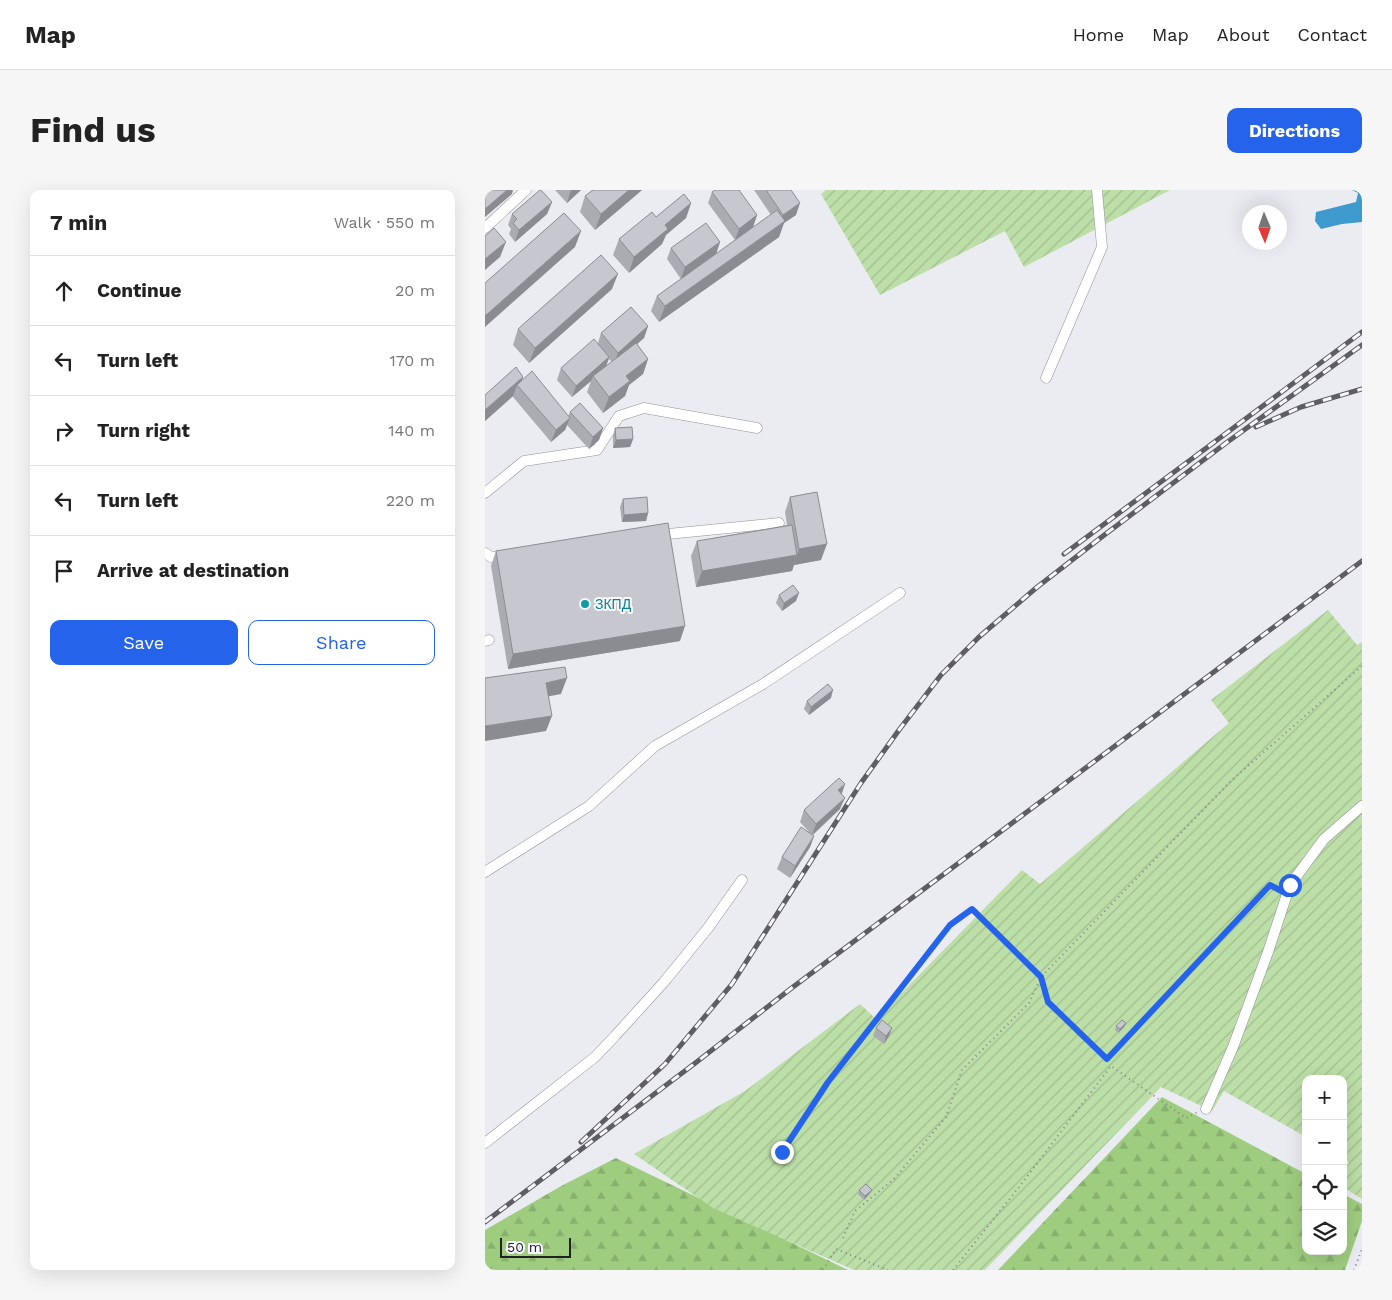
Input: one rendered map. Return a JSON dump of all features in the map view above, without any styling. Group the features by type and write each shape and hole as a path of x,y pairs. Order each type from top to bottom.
{"lane":[{"path":"485,228 527,190"},
{"path":"1046,378 1101,247 1097,190"},
{"path":"485,493 524,461 597,450 619,416 644,408 757,428"},
{"path":"648,537 779,523"},
{"path":"485,553 491,557 520,553"},
{"path":"485,872 589,806 655,746 763,684 900,594"},
{"path":"1206,1109 1268,952 1290,885 1324,839 1362,806"},
{"path":"485,1143 595,1057 664,982 742,880"}],"path":[{"path":"843,1238 855,1211 894,1178 946,1117 962,1070 1029,1004 1041,977 1231,780 1362,666"},
{"path":"782,1152 828,1082 937,941 950,925 972,909 1041,977 1048,1002 1107,1059 1270,885 1287,894"},
{"path":"953,1270 1111,1066 1186,1118 1206,1109"},
{"path":"823,1270 836,1249 888,1270"},
{"path":"1354,1270 1362,1249"}],"green space":[{"path":"826,190 1170,190 1024,267 1005,231 880,295 821,194"},
{"path":"1328,610 1357,645 1362,642 1362,1199 1347,1190 1347,1166 1349,1162 1347,1161 1347,1075 1302,1075 1302,1135 1224,1091 1212,1111 1161,1087 985,1270 854,1270 713,1208 634,1154 745,1091 860,1004 876,1019 1022,870 1040,884 1229,723 1211,700"},
{"path":"1162,1097 1302,1172 1302,1255 1347,1255 1347,1196 1362,1204 1362,1221 1345,1270 998,1270"},
{"path":"616,1158 848,1270 485,1270 485,1230 563,1185"}],"water":[{"path":"1352,190 1362,190 1362,222 1321,229 1315,221 1316,212 1356,202 1358,193"}],"building":[{"path":"485,190 507,190 485,209"},
{"path":"540,190 552,202 519,230 513,223 517,219 512,214"},
{"path":"593,190 629,190 601,214 585,196"},
{"path":"715,190 739,190 757,215 739,229 712,192"},
{"path":"766,190 791,190 800,203 783,215"},
{"path":"684,194 691,203 665,225 668,229 634,257 619,239 652,212 656,217"},
{"path":"777,210 785,221 665,306 657,296"},
{"path":"564,213 581,231 485,316 485,283"},
{"path":"706,223 720,242 685,267 671,248"},
{"path":"494,228 506,242 485,259 485,236"},
{"path":"601,255 618,274 535,348 518,329"},
{"path":"631,307 648,326 618,353 601,333"},
{"path":"594,339 609,357 576,386 561,368"},
{"path":"636,343 648,359 626,376 630,381 609,397 593,376"},
{"path":"516,367 523,377 485,410 485,395"},
{"path":"532,371 570,418 556,430 517,385"},
{"path":"580,403 603,428 593,437 570,412"},
{"path":"632,427 633,439 616,440 615,428"},
{"path":"817,492 827,544 799,549 790,497"},
{"path":"647,497 648,513 624,515 623,499"},
{"name":"ЗКПД","path":"668,523 685,626 513,654 496,551"},
{"path":"792,525 797,555 702,571 697,541"},
{"path":"793,585 799,593 784,603 779,595"},
{"path":"565,667 567,678 546,683 552,716 485,726 485,678"},
{"path":"828,684 833,690 811,707 807,701"},
{"path":"839,778 845,784 838,790 845,798 816,824 804,810"},
{"path":"801,827 814,836 795,866 782,857"},
{"path":"882,1020 892,1028 886,1036 876,1028"},
{"path":"1122,1020 1126,1023 1120,1029 1116,1026"},
{"path":"866,1184 872,1190 865,1196 859,1190"}],"railway":[{"path":"1064,554 1362,332"},
{"path":"581,1142 665,1064 732,984 861,783 941,675 979,637 1036,588 1226,443 1362,345"},
{"path":"1256,427 1301,407 1362,389"},
{"path":"485,1222 793,987 1362,561"}],"place":[{"name":"ЗКПД","path":"585,604"}],"route":[{"path":"782,1152 828,1082 950,925 972,909 1041,977 1048,1002 1107,1059 1270,885 1287,894 1290,885"}]}
